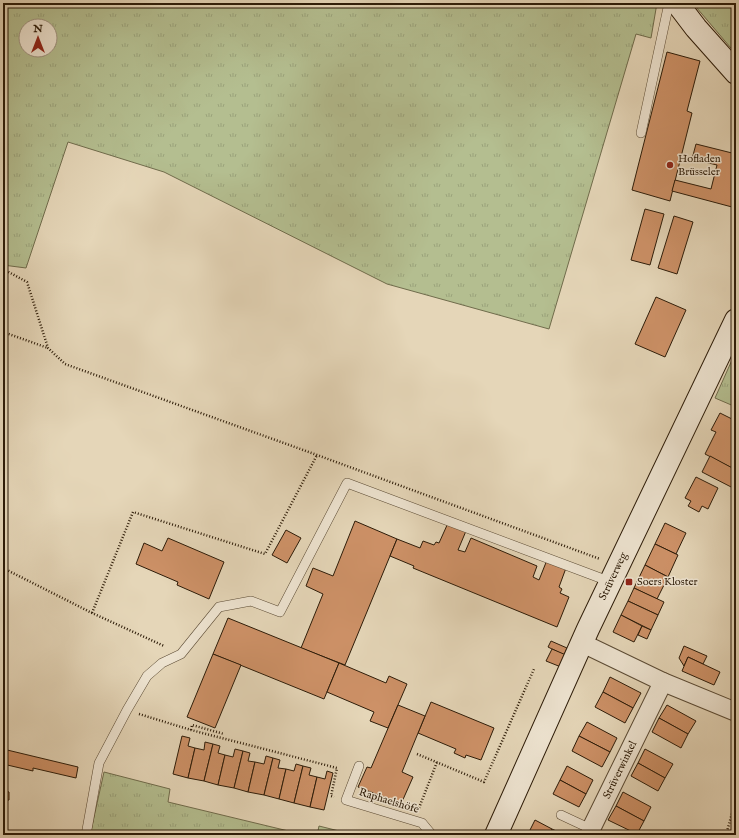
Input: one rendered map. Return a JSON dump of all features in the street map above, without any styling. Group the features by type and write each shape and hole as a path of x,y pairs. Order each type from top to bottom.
{"street":[{"path":"677,3 696,28 736,73"},
{"name":"Strüverweg","path":"496,835 582,643 736,320"},
{"path":"582,643 663,682 736,712"},
{"name":"Strüverwinkel","path":"591,829 663,682"}],"lane":[{"path":"641,133 669,3"},
{"path":"86,835 99,763 147,676 162,663 181,654 219,607 251,601 280,612 347,483 615,574"},
{"name":"Raphaelshöfe","path":"359,766 346,800 422,823 432,835"},
{"name":"Strüverwinkel","path":"561,815 591,829"}],"path":[{"path":"3,268 27,282 48,348"},
{"path":"3,332 48,348 65,364 317,455 615,574"},
{"path":"92,613 133,512 265,554 317,455"},
{"path":"3,568 92,613 181,654"},
{"path":"417,754 484,782 534,669"},
{"path":"127,710 191,730 337,768 331,796"},
{"path":"191,730 192,725 224,734"},
{"path":"421,803 437,762"},
{"path":"726,835 736,798"}],"green space":[{"path":"3,3 657,3 651,38 636,34 549,329 387,284 164,172 68,142 26,268 3,265"},
{"path":"693,3 736,3 736,54 696,7"},
{"path":"736,351 736,407 715,398"},
{"path":"104,772 170,789 168,802 305,835 90,835"},
{"path":"319,826 355,835 317,835"}],"building":[{"path":"667,52 700,61 687,111 692,113 670,201 632,190"},
{"path":"696,144 736,154 736,190 732,207 672,191 675,180 711,189 717,165 692,159"},
{"path":"645,209 664,214 650,265 631,260"},
{"path":"674,216 693,222 677,274 658,268"},
{"path":"656,297 686,310 665,357 635,344"},
{"path":"720,413 736,421 736,470 705,454 716,432 711,430"},
{"path":"710,456 736,470 735,489 702,472"},
{"path":"696,477 718,488 708,509 702,506 699,512 688,506 691,501 685,498"},
{"path":"355,521 397,539 345,665 301,648 323,594 306,586 313,568 333,576"},
{"path":"448,523 466,531 458,550 465,552 471,538 537,566 533,577 539,580 547,560 566,568 559,587 562,589 560,593 569,597 557,627 413,568 414,566 390,556 397,539 420,548 423,541 434,545 436,542 439,543"},
{"path":"665,523 686,533 676,554 655,544"},
{"path":"286,530 301,538 287,563 272,555"},
{"path":"168,538 224,562 209,599 177,585 178,582 136,564 144,543 162,551"},
{"path":"655,544 678,555 668,577 645,565"},
{"path":"645,565 668,577 657,599 634,588"},
{"path":"634,588 664,602 658,615 628,601"},
{"path":"628,601 658,615 651,630 621,615"},
{"path":"621,615 642,626 634,642 613,632"},
{"path":"228,618 339,663 324,699 213,654"},
{"path":"642,626 651,630 647,639 638,635"},
{"path":"551,641 567,648 564,655 548,647"},
{"path":"684,646 707,656 703,664 688,657 684,666 679,658"},
{"path":"552,649 566,655 561,667 546,661"},
{"path":"213,654 241,665 215,728 187,717"},
{"path":"688,657 720,672 714,685 682,671"},
{"path":"339,663 386,683 389,676 407,684 388,728 370,721 374,712 327,692"},
{"path":"610,677 641,693 633,708 603,692"},
{"path":"603,692 633,708 625,723 595,707"},
{"path":"431,702 494,728 481,760 466,755 465,758 454,753 456,749 418,733"},
{"path":"398,705 425,716 402,772 413,777 401,804 358,787 367,767 371,768"},
{"path":"667,705 696,721 688,734 659,718"},
{"path":"659,718 688,734 681,748 652,732"},
{"path":"587,722 617,738 610,752 579,736"},
{"path":"182,736 190,738 188,746 195,748 188,778 173,774"},
{"path":"579,736 610,752 602,767 572,751"},
{"path":"205,742 213,744 204,781 188,778 195,748 204,750"},
{"path":"213,744 220,746 218,753 225,755 218,785 204,781"},
{"path":"3,749 78,767 76,778 33,768 33,771 3,764"},
{"path":"235,749 243,751 234,788 218,785 225,755 233,757"},
{"path":"645,749 673,764 665,778 638,763"},
{"path":"243,751 250,753 248,761 255,762 248,792 234,788"},
{"path":"266,756 273,758 264,795 248,792 255,762 264,764"},
{"path":"273,758 280,760 278,768 286,769 279,799 264,795"},
{"path":"638,763 665,778 658,791 631,776"},
{"path":"296,764 303,766 294,803 279,799 286,769 294,771"},
{"path":"303,766 311,768 309,775 317,777 310,807 294,803"},
{"path":"567,766 593,780 586,794 560,780"},
{"path":"327,771 333,773 324,810 310,807 317,777 325,779"},
{"path":"560,780 586,794 579,807 553,794"},
{"path":"3,790 9,792 9,800 3,801"},
{"path":"623,792 651,807 644,821 616,806"},
{"path":"616,806 644,821 637,834 608,820"},
{"path":"535,820 552,829 549,835 533,835 529,832"},
{"path":"552,829 565,835 549,835"}],"place":[{"name":"Hofladen Brüsseler","path":"670,165"},
{"name":"Soers Kloster","path":"629,582"}]}
